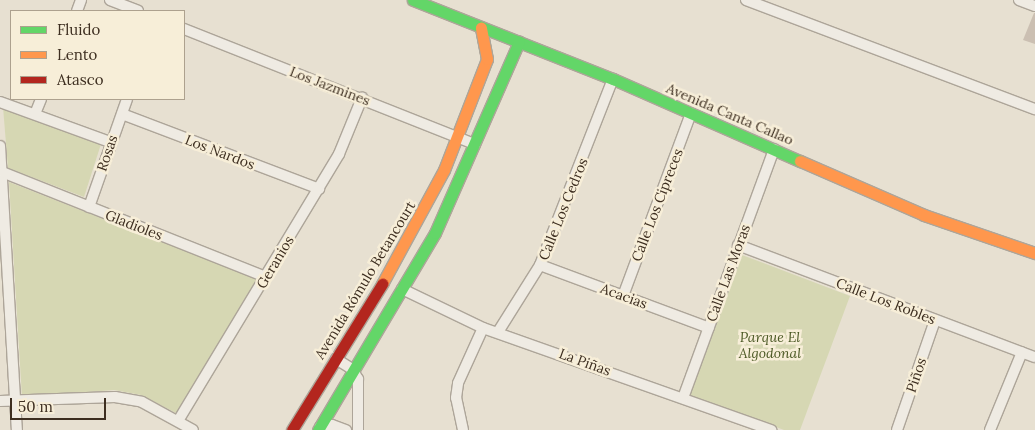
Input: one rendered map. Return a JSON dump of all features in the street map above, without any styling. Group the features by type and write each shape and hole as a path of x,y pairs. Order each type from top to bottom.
{"street":[{"path":"110,0 135,10"},
{"name":"Avenida Canta Callao","path":"413,0 613,79 924,216 1035,253"},
{"path":"746,0 1035,108"},
{"path":"1020,0 1035,6"},
{"name":"Avenida Rómulo Betancourt","path":"292,430 409,240 458,135 487,59 481,28"},
{"name":"Los Jazmines","path":"185,29 458,135 476,144"},
{"path":"319,428 352,369 436,233 519,42"},
{"name":"Calle Los Cedros","path":"498,332 540,265 613,79"},
{"name":"Geranios","path":"178,421 340,154 362,98"},
{"path":"35,114 41,100"},
{"name":"Rosas","path":"89,207 110,142 128,100"},
{"path":"0,102 110,142"},
{"name":"Los Nardos","path":"122,114 319,189"},
{"name":"Calle Los Cipreces","path":"623,296 691,114"},
{"path":"0,146 17,430"},
{"name":"Calle Las Moras","path":"683,398 774,149"},
{"name":"Gladioles","path":"2,172 266,277"},
{"name":"Calle Los Robles","path":"738,245 1035,357"},
{"name":"Acacias","path":"540,265 709,328"},
{"name":"La Piñas","path":"402,289 483,328 771,430"},
{"name":"Piños","path":"897,430 935,320"},
{"path":"463,430 456,398 458,383 483,328"},
{"path":"990,430 1022,352"},
{"path":"336,359 352,369 360,387 358,430"},
{"path":"0,401 115,397 142,402 193,430"},
{"path":"319,428 332,425 346,430"}],"green space":[{"path":"3,107 101,144 84,197 8,168"},
{"path":"9,182 257,279 176,413 141,395 114,390 22,397"},
{"name":"Parque El Algodonal","path":"742,255 850,296 800,430 784,430 690,395"}],"building":[{"path":"1035,13 1035,44 1023,40"}],"traffic: fast":[{"path":"413,0 613,79 800,161"},
{"path":"318,430 435,233 519,42"}],"traffic: slow":[{"path":"382,284 444,170 487,59 481,28"},
{"path":"800,161 924,215 1035,253"}],"traffic: jam":[{"path":"292,430 382,284"}]}
